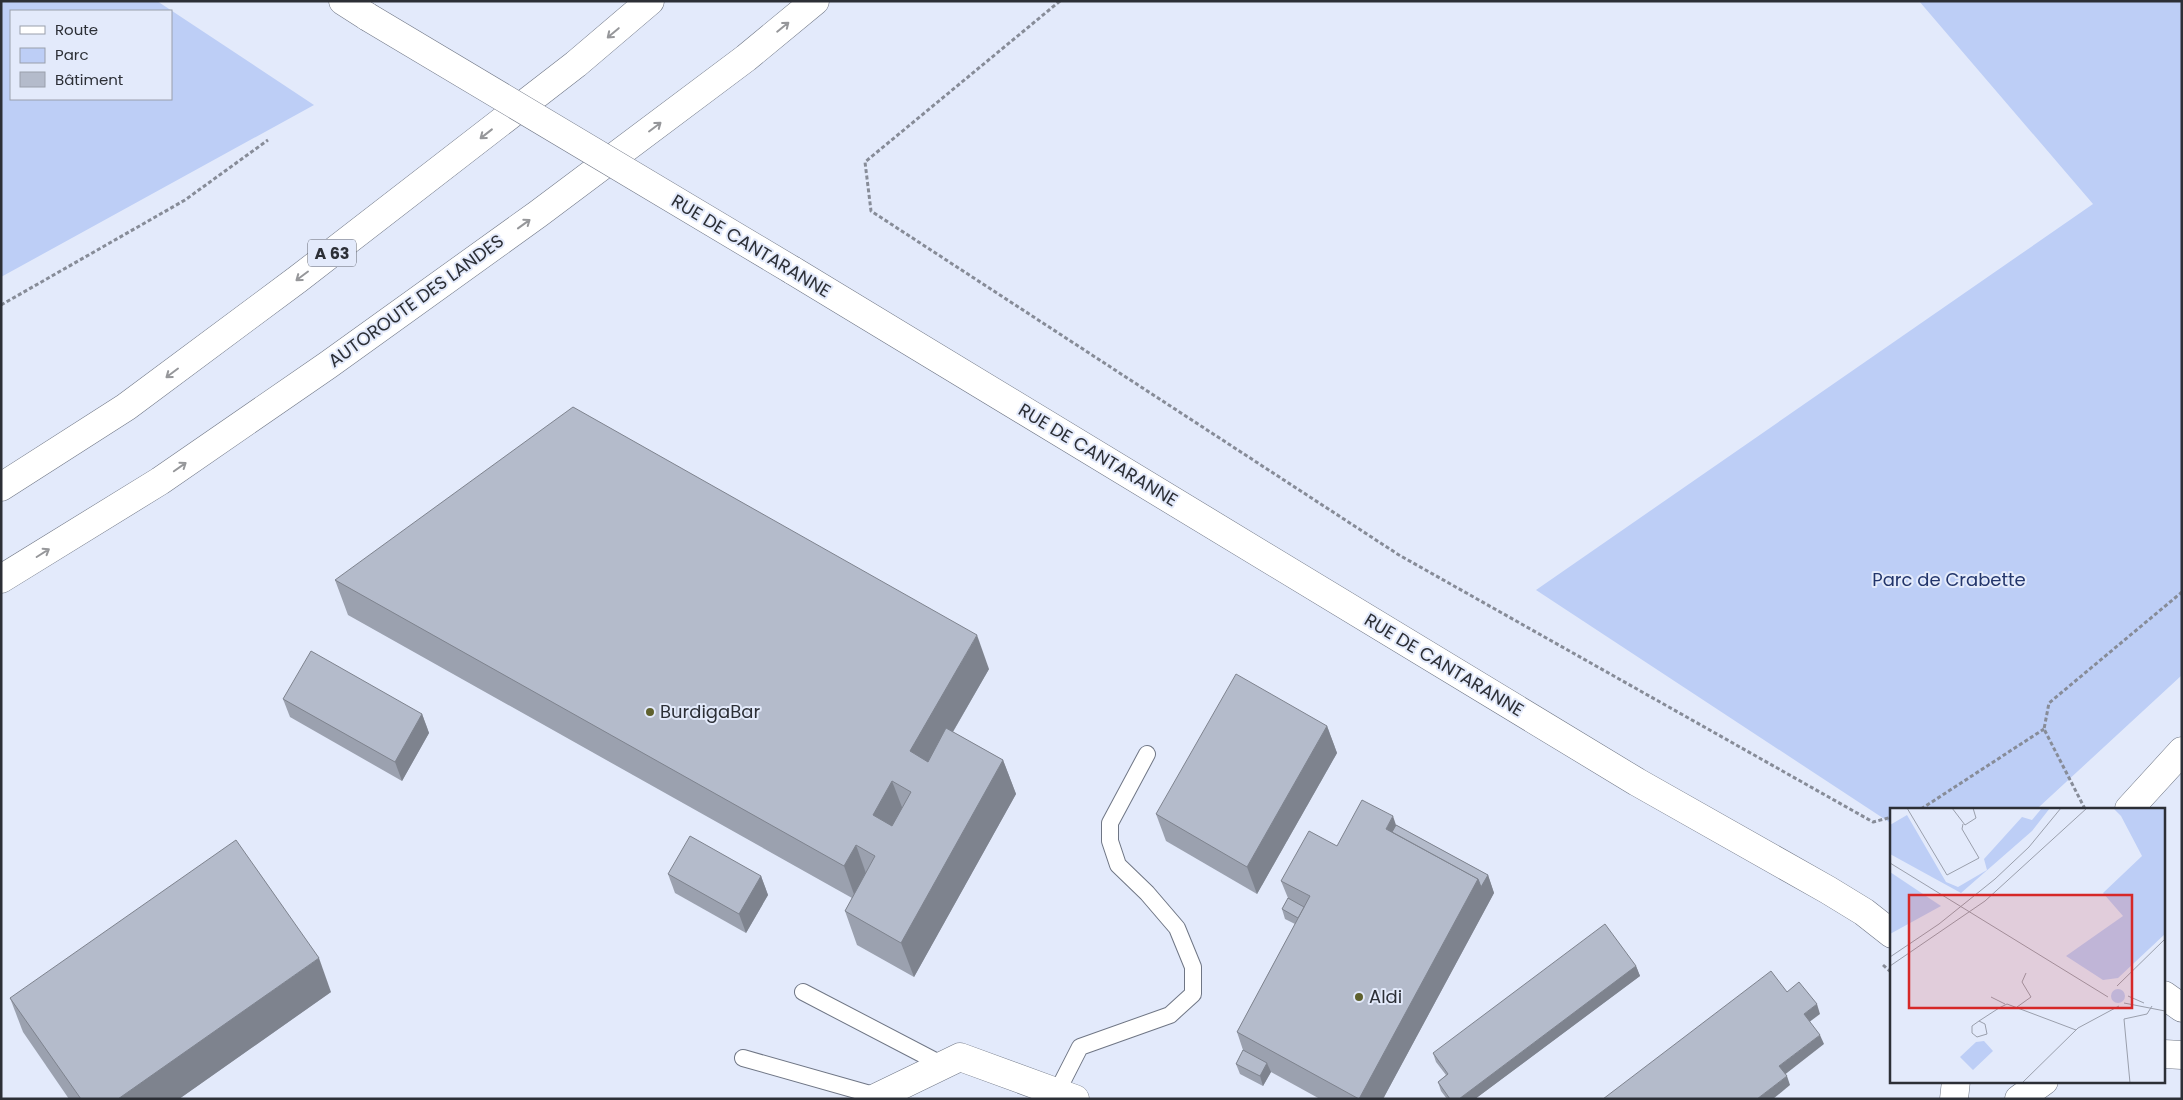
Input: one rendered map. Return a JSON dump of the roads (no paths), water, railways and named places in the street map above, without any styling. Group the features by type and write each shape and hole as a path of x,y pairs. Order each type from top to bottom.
{"main road":[{"name":"RUE DE CANTARANNE","path":"343,1 792,270 1637,782 1828,890 1864,912 1890,932"},
{"name":"A 63","path":"1,487 126,407 298,279 576,64 650,1"},
{"name":"AUTOROUTE DES LANDES","path":"1,579 160,481 336,359 546,208 746,58 815,1"},
{"path":"2132,808 2182,751"},
{"name":"RUE DE CANTARANNE","path":"1828,890 1854,900 1890,909"},
{"path":"2166,996 2182,1008"},
{"path":"2166,1054 2182,1055"},
{"path":"875,1097 960,1057 1066,1095"},
{"path":"1954,1099 1956,1082"},
{"path":"2019,1099 2043,1082"}],"lane":[{"path":"1066,1095 1080,1047 1170,1015 1193,994 1193,967 1177,928 1148,893 1118,865 1110,841 1110,823 1147,754"},
{"path":"803,992 943,1064"},
{"path":"743,1058 875,1097"}],"place":[{"name":"BurdigaBar","path":"650,712"},
{"name":"Aldi","path":"1359,997"}],"park label":[{"name":"Parc de Crabette","path":"1949,580"}]}
